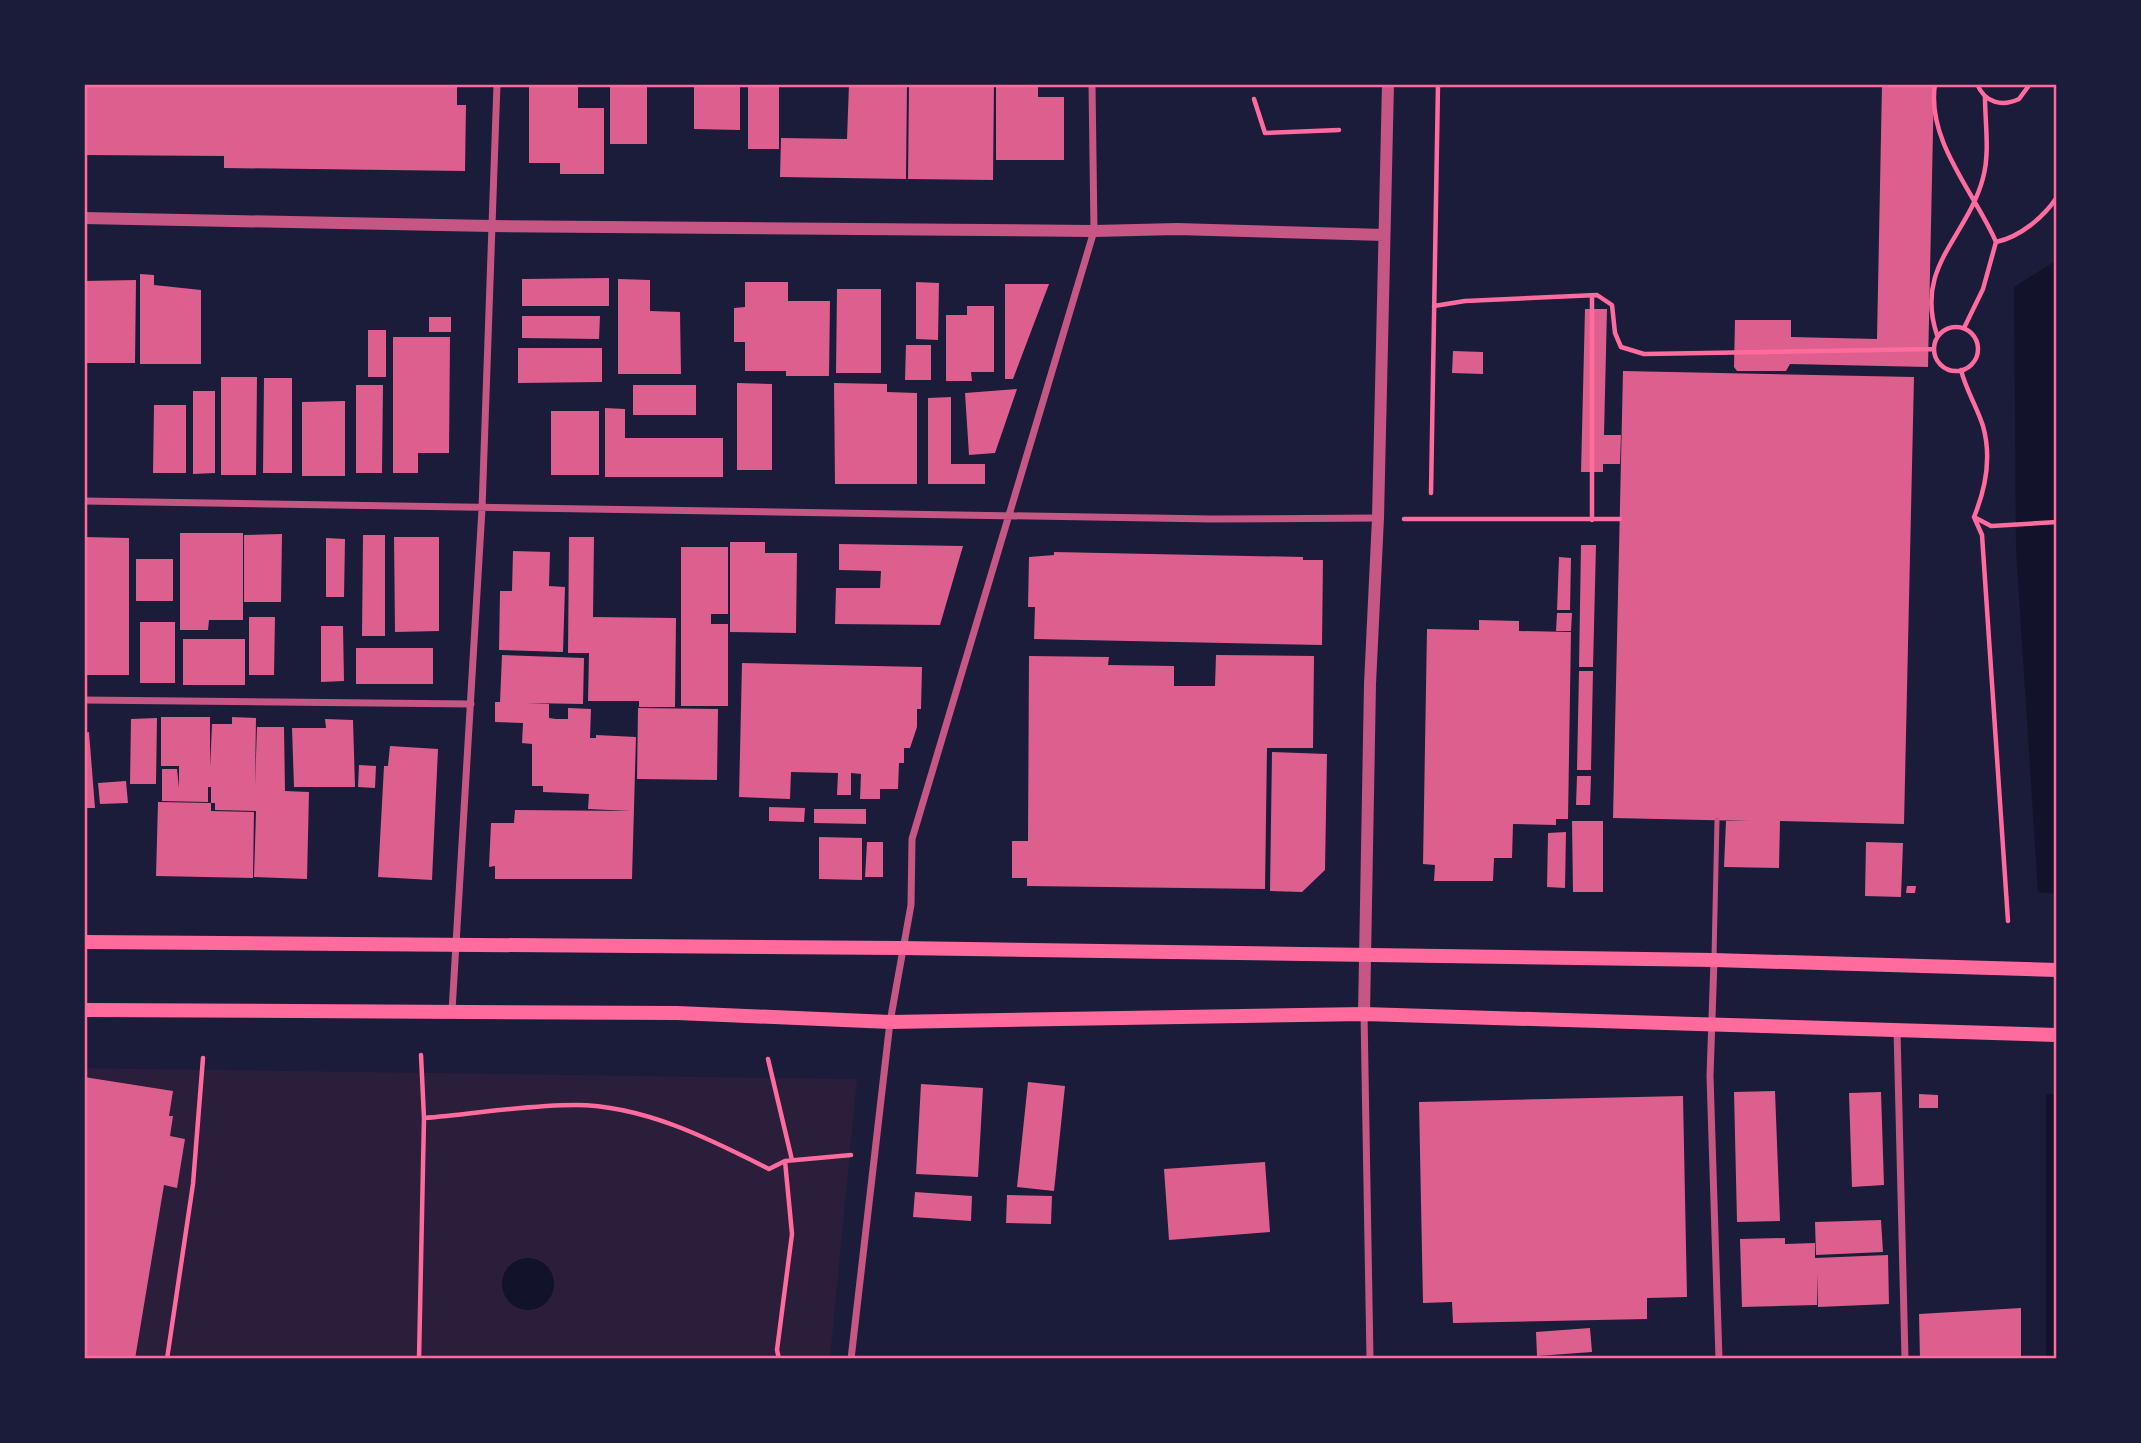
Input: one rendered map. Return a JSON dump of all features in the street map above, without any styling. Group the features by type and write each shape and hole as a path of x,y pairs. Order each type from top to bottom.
{"main road":[{"path":"84,942 901,948 1714,960 2057,970"},
{"path":"84,1010 677,1013 890,1022 1364,1014 2057,1035"}],"street":[{"path":"452,1011 482,509 497,84"},
{"path":"851,1359 890,1022 901,948 911,905 912,839 1007,514 1094,231 1091,84"},
{"path":"1370,1359 1364,1014 1370,684 1378,519 1388,84"},
{"path":"84,218 491,226 1094,231 1177,229 1384,235"},
{"path":"84,501 482,509 1378,519"},
{"path":"84,700 471,704"},
{"path":"1714,960 1710,1076 1719,1359"},
{"path":"1897,1029 1905,1359"}],"lane":[{"path":"1714,960 1717,820"}],"path":[{"path":"1431,493 1438,84"},
{"path":"1936,84 1938,121 1947,149 1996,242 1983,289 1964,328"},
{"path":"1977,84 1985,97 1993,102 2011,103 2019,99 2030,84"},
{"path":"1937,335 1949,327 1964,328 1975,338 1978,352 1971,365 1961,370 1943,368 1933,349 1937,335 1931,307 1937,266 1983,179 1986,154 1985,97"},
{"path":"1254,99 1265,133 1339,130"},
{"path":"1996,242 2009,239 2029,226 2057,197"},
{"path":"1434,306 1465,300 1597,295 1612,306 1615,333 1621,346 1644,354 1933,349"},
{"path":"1592,296 1592,520"},
{"path":"1961,370 1983,427 1987,452 1987,480 1974,517 1982,535 2008,921"},
{"path":"1974,517 1991,526 2057,522"},
{"path":"1378,519 1620,519"},
{"path":"419,1359 424,1118 421,1055"},
{"path":"167,1359 193,1184 203,1058"},
{"path":"768,1059 792,1160"},
{"path":"424,1118 576,1105 629,1112 684,1129 769,1169 785,1161 873,1153"},
{"path":"779,1359 777,1350 792,1234 785,1161"}],"shaded area":[{"path":"2057,260 2057,894 2038,892 2016,549 2014,287"},
{"path":"84,1068 857,1079 830,1359 84,1359"},
{"path":"2046,1094 2057,1094 2057,1359 2046,1359"},
{"path":"528,1258 538,1260 546,1266 552,1274 552,1294 546,1302 538,1308 528,1310 518,1308 510,1302 504,1294 502,1284 504,1274 510,1266 518,1260"}],"building":[{"path":"84,84 457,84 457,105 466,105 465,171 224,168 224,156 84,155"},
{"path":"529,84 578,84 578,108 604,108 604,174 560,174 560,163 529,163"},
{"path":"610,84 647,84 647,144 610,144"},
{"path":"694,84 740,84 740,130 694,129"},
{"path":"748,84 779,84 779,149 748,149"},
{"path":"849,84 907,84 906,179 780,177 781,138 847,139"},
{"path":"909,84 994,84 993,180 908,179"},
{"path":"996,84 1038,84 1038,97 1064,97 1064,160 996,160"},
{"path":"1882,84 1934,84 1928,367 1790,364 1786,371 1737,371 1734,367 1735,320 1791,320 1791,337 1877,339"},
{"path":"140,274 154,275 154,285 201,290 201,364 140,364"},
{"path":"609,278 609,306 522,306 522,279"},
{"path":"618,279 650,280 650,311 680,312 681,374 618,374"},
{"path":"136,280 135,363 84,363 84,281"},
{"path":"745,282 788,282 788,301 830,301 829,376 786,376 786,371 745,371 745,342 734,342 734,308 745,307"},
{"path":"916,282 939,283 938,340 916,339"},
{"path":"1005,284 1049,284 1013,379 1005,379"},
{"path":"837,289 881,289 881,373 836,373"},
{"path":"967,306 994,306 994,372 971,372 972,381 946,381 946,315 967,315"},
{"path":"1585,309 1607,309 1604,435 1621,435 1620,464 1603,464 1603,472 1581,472"},
{"path":"522,316 600,316 599,339 522,338"},
{"path":"429,317 451,317 451,332 429,332"},
{"path":"368,330 386,330 386,377 368,377"},
{"path":"393,337 450,337 449,453 418,453 418,473 393,473"},
{"path":"906,345 931,345 931,380 905,380"},
{"path":"518,348 602,348 602,382 518,383"},
{"path":"1453,351 1483,352 1483,374 1452,373"},
{"path":"1623,371 1914,377 1904,824 1780,821 1779,868 1724,867 1726,821 1750,821 1613,818"},
{"path":"221,377 257,377 256,475 221,475"},
{"path":"264,378 292,378 292,473 263,473"},
{"path":"737,383 772,384 772,470 737,470"},
{"path":"834,383 887,384 887,392 917,393 917,484 835,484"},
{"path":"356,385 383,385 382,473 356,473"},
{"path":"633,385 696,385 696,415 633,415"},
{"path":"1017,389 995,453 969,455 965,393"},
{"path":"193,391 215,391 215,473 193,474"},
{"path":"951,397 951,464 985,464 985,484 928,484 928,398"},
{"path":"345,401 345,476 302,476 302,402"},
{"path":"154,405 186,405 186,473 153,473"},
{"path":"605,408 625,409 625,438 723,438 723,477 605,477"},
{"path":"551,411 599,411 599,475 551,475"},
{"path":"180,533 243,533 243,620 209,620 208,630 180,630"},
{"path":"282,534 281,602 244,602 244,535"},
{"path":"363,535 385,535 385,636 362,636"},
{"path":"84,537 129,538 129,675 84,675"},
{"path":"394,537 439,537 439,631 395,632"},
{"path":"569,537 594,537 593,617 676,618 675,707 639,707 639,701 588,701 589,653 568,653"},
{"path":"326,538 345,539 344,597 326,597"},
{"path":"730,542 765,542 765,553 797,553 796,633 730,632"},
{"path":"839,544 963,546 940,625 835,624 836,588 880,588 881,571 839,570"},
{"path":"1581,545 1596,545 1593,667 1579,667"},
{"path":"681,547 728,547 728,614 711,614 711,624 728,624 728,706 681,706"},
{"path":"513,551 550,552 549,586 565,587 563,652 499,650 500,591 512,591"},
{"path":"1054,552 1303,557 1303,560 1323,560 1322,645 1034,639 1035,607 1028,607 1029,557 1054,555"},
{"path":"1559,557 1571,558 1570,610 1557,610"},
{"path":"136,559 173,559 173,601 136,601"},
{"path":"1557,613 1572,613 1571,631 1556,631"},
{"path":"249,617 275,617 274,675 249,675"},
{"path":"1479,620 1519,621 1519,631 1571,632 1568,819 1556,819 1556,825 1513,824 1512,858 1494,858 1493,881 1434,881 1435,865 1423,864 1427,629 1479,630"},
{"path":"140,622 175,622 175,683 140,683"},
{"path":"321,626 343,626 344,681 321,682"},
{"path":"183,639 245,639 245,685 183,685"},
{"path":"356,648 433,648 433,684 356,684"},
{"path":"502,655 584,658 583,704 527,703 549,704 549,718 556,719 568,719 568,708 591,709 590,738 596,738 596,735 636,737 632,879 495,879 495,866 489,867 491,823 514,823 515,810 631,811 588,809 589,794 543,792 543,786 532,786 532,744 522,743 523,723 495,722 495,702 500,702"},
{"path":"1216,655 1314,656 1313,748 1267,748 1265,889 1027,886 1027,878 1012,878 1012,841 1028,841 1029,656 1109,657 1108,665 1174,666 1174,686 1215,686"},
{"path":"742,663 922,667 921,709 917,709 917,727 910,748 904,748 904,763 899,763 898,789 880,789 880,799 860,799 861,774 851,773 851,795 837,795 838,773 791,772 790,799 739,797"},
{"path":"1579,671 1593,671 1591,770 1577,770"},
{"path":"638,708 718,709 717,780 637,779"},
{"path":"161,717 210,717 210,768 212,724 232,724 232,717 256,718 255,786 257,727 284,727 285,791 309,792 307,879 254,877 256,811 215,810 215,803 211,803 211,787 208,787 208,802 162,801 162,769 177,769 179,788 179,766 161,766"},
{"path":"157,718 156,784 130,784 131,719"},
{"path":"325,719 353,720 355,787 294,787 292,728 326,728"},
{"path":"89,732 95,808 84,808 84,733"},
{"path":"390,746 438,749 432,880 378,877 384,766 388,766"},
{"path":"1272,752 1327,754 1325,870 1302,892 1270,891"},
{"path":"359,765 376,766 375,788 358,787"},
{"path":"1577,776 1591,776 1590,805 1576,805"},
{"path":"126,781 128,803 100,804 98,783"},
{"path":"158,802 211,803 211,811 254,812 253,878 156,876"},
{"path":"769,807 805,808 804,822 769,821"},
{"path":"814,809 866,809 866,824 814,823"},
{"path":"1572,821 1603,821 1603,892 1573,892"},
{"path":"1566,832 1565,888 1547,887 1548,833"},
{"path":"819,837 862,838 862,880 819,879"},
{"path":"867,842 883,842 883,877 865,877"},
{"path":"1866,842 1903,843 1901,897 1865,896"},
{"path":"1907,886 1916,886 1915,893 1906,893"},
{"path":"84,1077 173,1091 169,1116 173,1116 170,1136 185,1139 177,1188 164,1185 135,1359 84,1359"},
{"path":"1028,1082 1065,1086 1054,1191 1017,1187"},
{"path":"921,1084 983,1088 978,1177 916,1174"},
{"path":"1775,1091 1780,1221 1737,1222 1734,1092"},
{"path":"1881,1092 1884,1185 1852,1187 1849,1093"},
{"path":"1919,1094 1938,1095 1938,1108 1919,1108"},
{"path":"1683,1096 1687,1297 1647,1298 1647,1319 1453,1323 1452,1302 1423,1303 1419,1102"},
{"path":"1265,1162 1270,1232 1169,1240 1164,1169"},
{"path":"915,1192 972,1196 971,1221 913,1217"},
{"path":"1007,1195 1052,1196 1051,1224 1006,1223"},
{"path":"1881,1220 1883,1252 1816,1255 1815,1222"},
{"path":"1785,1238 1785,1244 1815,1243 1815,1258 1888,1255 1889,1304 1818,1307 1817,1274 1817,1305 1742,1307 1740,1239"},
{"path":"2021,1308 2021,1359 1920,1359 1919,1314"},
{"path":"1590,1328 1592,1352 1537,1356 1536,1332"}]}
